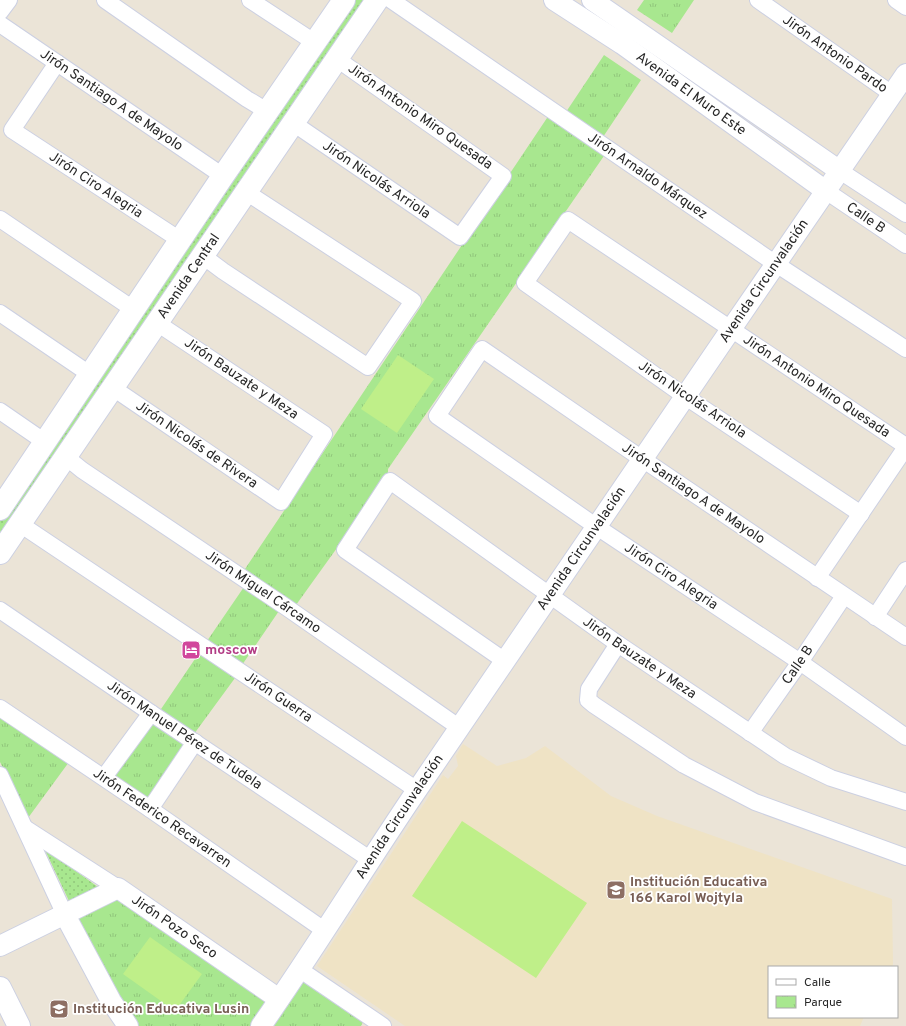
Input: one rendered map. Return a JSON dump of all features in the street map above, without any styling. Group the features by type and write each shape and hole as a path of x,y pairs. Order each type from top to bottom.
{"main road":[{"name":"Avenida Central","path":"0,508 91,375 133,309 267,111 344,0"},
{"name":"Avenida Central","path":"0,554 377,0"},
{"path":"0,988 19,1026"}],"street":[{"path":"0,12 9,0"},
{"path":"105,0 267,111"},
{"path":"250,0 314,42"},
{"name":"Jirón Arnaldo Márquez","path":"391,0 776,264 906,349"},
{"name":"Avenida El Muro Este","path":"554,0 631,51 826,191"},
{"name":"Avenida El Muro Este","path":"592,0 840,170"},
{"name":"Jirón Antonio Pardo","path":"758,0 892,94"},
{"path":"896,0 906,7"},
{"name":"Jirón Santiago A de Mayolo","path":"0,24 223,176"},
{"path":"631,51 643,34"},
{"name":"Jirón Antonio Miro Quesada","path":"337,59 503,176 460,237"},
{"name":"Jirón Ciro Alegria","path":"57,63 12,130 180,240"},
{"name":"Avenida Circunvalación","path":"261,1026 417,790 549,595 906,74"},
{"name":"Jirón Nicolás Arriola","path":"293,123 460,237"},
{"name":"Calle B","path":"840,170 906,214"},
{"name":"Calle B","path":"826,191 906,245"},
{"path":"203,256 223,271 368,367 413,301 246,192"},
{"path":"0,219 133,309"},
{"name":"Jirón Antonio Miro Quesada","path":"568,220 906,447"},
{"name":"Jirón Nicolás Arriola","path":"568,220 525,283 686,397 861,514"},
{"path":"0,313 91,375"},
{"name":"Jirón Bauzate y Meza","path":"157,323 324,434 280,502"},
{"name":"Jirón Santiago A de Mayolo","path":"482,349 642,460 906,638"},
{"name":"Jirón Ciro Alegria","path":"482,349 437,416 597,527 800,662 906,737"},
{"name":"Jirón Nicolás de Rivera","path":"113,388 280,502"},
{"path":"0,411 45,442"},
{"path":"817,578 906,447"},
{"name":"Jirón Miguel Cárcamo","path":"66,457 82,470 286,607 460,728"},
{"name":"Jirón Bauzate y Meza","path":"505,661 345,550 390,481 618,644 785,756 831,778 906,802"},
{"name":"Jirón Guerra","path":"20,524 417,790"},
{"path":"875,617 906,570"},
{"name":"Calle B","path":"750,733 844,596"},
{"name":"Jirón Manuel Pérez de Tudela","path":"0,610 371,860"},
{"path":"618,644 589,689 588,700 594,705 684,765 755,802 906,857"},
{"name":"Jirón Federico Recavarren","path":"0,708 150,808 324,930"},
{"path":"104,777 151,713"},
{"path":"150,808 195,742"},
{"path":"0,775 65,914 111,1001 128,1026"},
{"path":"25,828 118,888"},
{"name":"Jirón Pozo Seco","path":"0,946 118,888 279,1000"},
{"path":"299,969 383,1026"}],"shaded area":[{"name":"Institución Educativa 166 Karol Wojtyla","path":"463,744 497,766 526,758 545,746 611,796 657,816 892,899 892,966 768,966 768,1018 864,1018 860,1026 405,1026 317,966 443,775 448,779 458,766 456,756"}],"green space":[{"path":"353,0 366,0 0,540 0,518"},
{"path":"644,0 694,0 672,33 637,10"},
{"path":"604,55 641,80 603,137 566,112"},
{"path":"549,115 606,153 388,469 388,477 296,605 245,569"},
{"path":"398,355 434,379 397,433 361,409"},
{"path":"246,584 281,608 242,665 207,641"},
{"path":"199,653 235,678 194,734 159,712"},
{"path":"0,716 69,762 28,818 0,762"},
{"path":"152,720 190,744 151,802 114,776"},
{"path":"462,821 587,903 536,978 412,896"},
{"path":"44,848 98,887 69,901"},
{"path":"117,895 270,997 251,1026 138,1026 131,1020 75,914"},
{"path":"150,937 202,974 175,1011 123,974"},
{"path":"303,981 363,1022 361,1026 272,1026"}],"place":[{"name":"moscow","path":"191,650"},
{"name":"Institución Educativa 166 Karol Wojtyla","path":"616,890"},
{"name":"Institución Educativa Lusin","path":"59,1009"}]}
